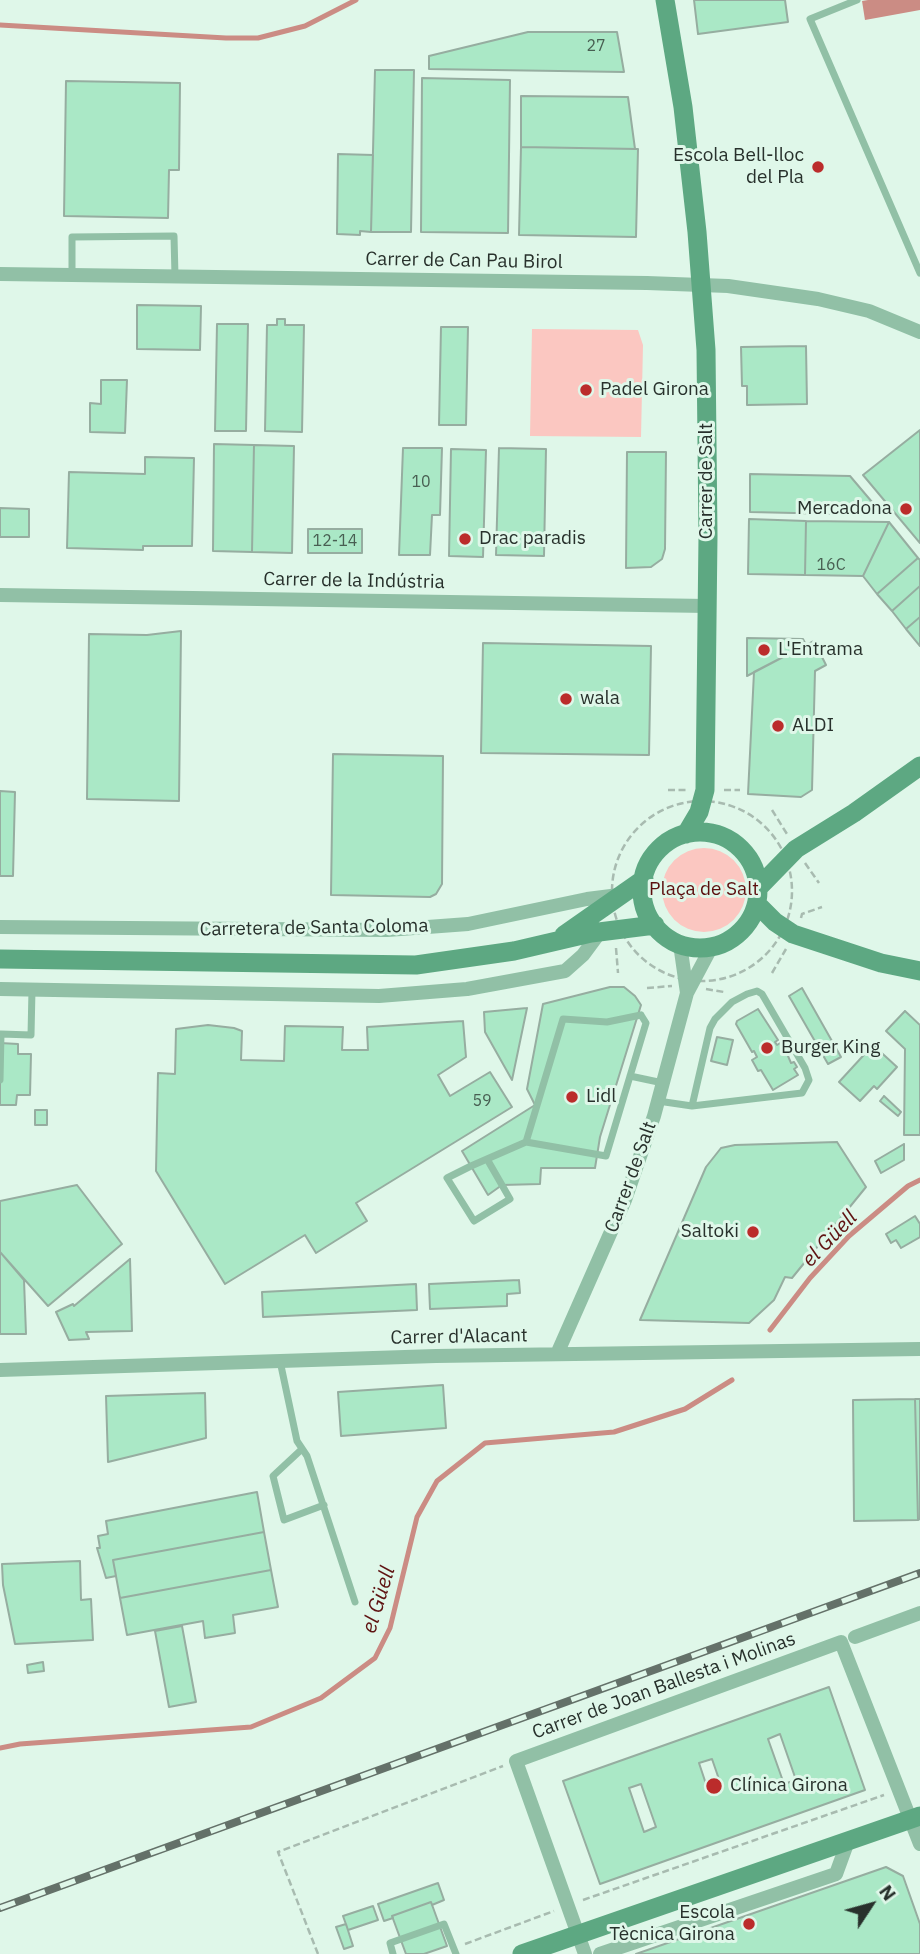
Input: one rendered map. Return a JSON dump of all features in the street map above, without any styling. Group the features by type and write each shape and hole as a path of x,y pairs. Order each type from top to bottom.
{"street":[{"name":"Carrer de Salt","path":"665,0 683,107 706,350 707,606 704,797 686,834"},
{"name":"Carrer de Can Pau Birol","path":"0,274 728,286 817,299 869,311 920,332"},
{"name":"Carrer de la Indústria","path":"0,595 707,606"},
{"path":"920,766 854,813 796,849 757,896 744,928 727,941 712,947 696,948 666,937 655,925 645,906 644,879 658,850 671,840 702,832 723,837 744,853 753,867 757,896 775,922 881,963 920,971"},
{"name":"Carrer de Salt","path":"704,797 714,823 723,837"},
{"path":"744,853 796,849"},
{"name":"Carretera de Santa Coloma","path":"558,940 644,879"},
{"name":"Carretera de Santa Coloma","path":"0,927 387,930 468,924 624,894"},
{"name":"Carretera de Santa Coloma","path":"0,958 416,965 514,951 600,932 655,925"},
{"path":"744,928 790,926"},
{"path":"0,989 379,996 467,989 565,971 583,955 600,932"},
{"name":"Carrer de Salt","path":"680,944 687,993"},
{"name":"Carrer de Salt","path":"557,1353 625,1200 658,1101 687,993 712,947"},
{"name":"Carrer d'Alacant","path":"0,1370 557,1353 920,1349"},
{"name":"Carrer de Joan Ballesta i Molinas","path":"585,1954 516,1761 920,1613"},
{"path":"848,1639 899,1789 916,1818 920,1843"},
{"path":"522,1954 556,1948 578,1935 916,1818"},
{"path":"600,1954 836,1874 848,1841"}],"lane":[{"path":"856,0 810,19 920,273"},
{"path":"72,275 72,237 174,236 175,276"},
{"path":"0,1080 1,1034 31,1035 32,989"},
{"path":"658,1101 692,1106 802,1093 809,1080 805,1068 762,994 757,991 732,1002 715,1019 710,1028 692,1106"},
{"path":"487,1159 510,1199 474,1221 447,1178 487,1159 526,1142 606,1156 646,1023 638,1014 607,1022 564,1019 526,1142"},
{"path":"630,1076 663,1083"},
{"path":"279,1362 297,1441 307,1455 355,1602"},
{"path":"302,1449 273,1476 284,1520 324,1506"},
{"path":"393,1954 390,1943 444,1924 455,1951"}],"path":[{"path":"790,876 790,926"},
{"path":"318,1954 278,1852 516,1761"},
{"path":"455,1951 567,1906 899,1789"}],"green space":[{"name":"Padel Girona","path":"532,329 638,330 643,345 641,437 530,436"},
{"name":"Plaça de Salt","path":"704,848 720,851 739,867 746,890 743,906 727,925 704,932 688,929 669,913 662,890 665,874 681,855"}],"shaded area":[{"path":"920,0 920,10 865,20 862,1"}],"building":[{"path":"694,0 785,0 788,22 698,34"},
{"path":"528,32 617,32 624,72 429,69 429,56"},
{"path":"375,70 414,70 411,232 371,232"},
{"path":"422,78 510,80 508,233 421,232"},
{"path":"66,81 180,83 179,170 169,170 168,218 64,216"},
{"path":"521,96 628,97 635,149 521,147"},
{"path":"521,147 638,149 636,237 519,235"},
{"path":"338,154 373,155 371,232 360,231 360,235 337,234"},
{"path":"137,305 201,306 200,350 137,349"},
{"path":"277,319 285,319 285,325 304,325 302,432 265,431 267,325 277,325"},
{"path":"217,324 248,324 246,431 215,431"},
{"path":"441,327 468,327 466,425 439,425"},
{"path":"806,346 807,404 747,405 747,386 742,386 741,347"},
{"path":"101,380 127,380 125,433 90,432 90,403 101,404"},
{"name":"Mercadona","path":"920,430 920,543 863,475"},
{"path":"214,444 254,445 252,552 213,551"},
{"path":"254,445 294,446 292,553 252,552"},
{"path":"403,448 442,448 440,515 432,515 430,555 399,555"},
{"path":"499,448 546,449 544,556 496,555"},
{"path":"451,449 486,450 483,557 449,556"},
{"path":"627,452 666,452 665,549 662,559 651,567 626,568"},
{"path":"145,457 194,458 192,546 143,546 143,550 67,548 69,472 145,474"},
{"path":"750,474 850,476 883,515 750,512"},
{"path":"0,508 29,509 29,537 0,537"},
{"path":"749,519 806,521 805,575 748,574"},
{"path":"806,521 889,522 863,576 805,575"},
{"path":"889,522 918,558 877,594 863,576"},
{"path":"308,529 362,529 362,553 308,553"},
{"path":"918,558 920,586 892,611 877,594"},
{"path":"920,586 920,617 906,629 892,611"},
{"path":"920,617 920,646 906,629"},
{"path":"181,631 179,801 87,799 89,634 147,635"},
{"path":"747,638 803,639 806,645 747,676"},
{"path":"814,641 826,665 815,671 812,790 801,797 748,794 754,672"},
{"name":"wala","path":"483,643 651,646 649,755 481,753"},
{"path":"333,754 443,756 442,884 436,894 430,897 331,895"},
{"path":"0,791 15,792 13,876 0,876"},
{"name":"Lidl","path":"610,987 624,987 641,1005 600,1137 595,1168 541,1168 540,1184 502,1185 488,1195 462,1151 535,1105 527,1089 543,1004"},
{"path":"802,988 841,1057 828,1064 789,996"},
{"path":"527,1008 512,1080 485,1032 484,1012"},
{"name":"Burger King","path":"758,1009 778,1040 775,1042 777,1045 782,1042 791,1063 794,1062 797,1067 794,1069 798,1075 773,1090 761,1070 758,1071 752,1060 757,1057 736,1024"},
{"path":"905,1011 920,1025 920,1135 904,1135 905,1049 886,1031"},
{"path":"463,1021 466,1057 438,1075 450,1096 490,1072 512,1107 356,1203 367,1221 316,1253 305,1235 225,1284 156,1171 158,1073 175,1074 176,1029 208,1025 234,1028 242,1031 241,1060 284,1061 285,1026 343,1027 342,1050 368,1050 367,1027"},
{"path":"717,1037 733,1040 727,1065 711,1061"},
{"path":"0,1043 18,1044 18,1054 31,1054 30,1095 17,1095 16,1105 0,1105"},
{"path":"873,1045 897,1067 877,1089 874,1086 860,1101 839,1082"},
{"path":"884,1096 901,1112 898,1116 880,1101"},
{"path":"35,1110 47,1110 47,1125 35,1125"},
{"name":"Saltoki","path":"837,1142 866,1187 792,1278 785,1277 774,1300 749,1323 640,1320 706,1167 721,1148 735,1145"},
{"path":"904,1144 904,1160 881,1173 875,1161"},
{"path":"77,1185 122,1244 48,1306 0,1252 0,1201"},
{"path":"915,1216 920,1224 920,1237 901,1248 896,1240 891,1243 886,1234"},
{"path":"0,1252 24,1280 26,1334 0,1334"},
{"path":"130,1259 132,1331 86,1332 89,1339 69,1340 56,1312 73,1304 74,1306"},
{"path":"519,1280 520,1293 507,1294 507,1306 430,1309 429,1284"},
{"path":"416,1284 417,1310 263,1317 262,1292"},
{"path":"443,1385 446,1428 341,1436 338,1392"},
{"path":"205,1393 206,1438 108,1462 106,1396"},
{"path":"915,1399 918,1520 854,1521 853,1400"},
{"path":"915,1399 920,1399 918,1520"},
{"path":"257,1492 264,1532 113,1560 116,1576 106,1578 97,1548 100,1548 98,1536 108,1534 106,1521"},
{"path":"264,1532 271,1570 120,1598 113,1560"},
{"path":"80,1561 81,1600 91,1599 93,1640 15,1644 3,1585 2,1564"},
{"path":"271,1570 278,1607 233,1615 235,1633 205,1638 203,1621 127,1635 120,1598"},
{"path":"182,1626 196,1702 169,1707 155,1631"},
{"path":"43,1662 44,1671 28,1673 27,1665"},
{"name":"Clínica Girona","path":"829,1687 865,1790 600,1884 563,1781","holes":["780,1734 796,1780 784,1784 768,1739","712,1759 721,1785 708,1790 699,1763","641,1784 656,1827 644,1832 629,1788"]},
{"path":"886,1867 903,1876 920,1924 920,1954 636,1954"},
{"path":"438,1883 444,1900 432,1905 431,1902 384,1921 378,1904"},
{"path":"431,1902 447,1946 424,1954 406,1954 392,1916"},
{"path":"373,1906 378,1920 348,1930 343,1916"},
{"path":"346,1924 353,1946 344,1949 336,1927"}],"waterway":[{"path":"0,25 258,38 305,26 356,0"},
{"name":"el Güell","path":"770,1330 810,1278 849,1236 908,1186 920,1180"},
{"name":"el Güell","path":"0,1748 20,1744 251,1727 321,1698 375,1658 390,1628 417,1517 437,1481 485,1443 614,1432 685,1409 732,1380"}],"railway":[{"path":"0,1908 920,1573"}],"place":[{"name":"Escola Bell-lloc del Pla","path":"818,167"},
{"name":"Padel Girona","path":"586,390"},
{"name":"Mercadona","path":"906,509"},
{"name":"Drac paradis","path":"465,539"},
{"name":"L'Entrama","path":"764,650"},
{"name":"wala","path":"566,699"},
{"name":"ALDI","path":"778,726"},
{"name":"Burger King","path":"767,1048"},
{"name":"Lidl","path":"572,1097"},
{"name":"Saltoki","path":"753,1232"},
{"name":"Clínica Girona","path":"714,1786"},
{"name":"Escola Tècnica Girona","path":"749,1924"}]}
